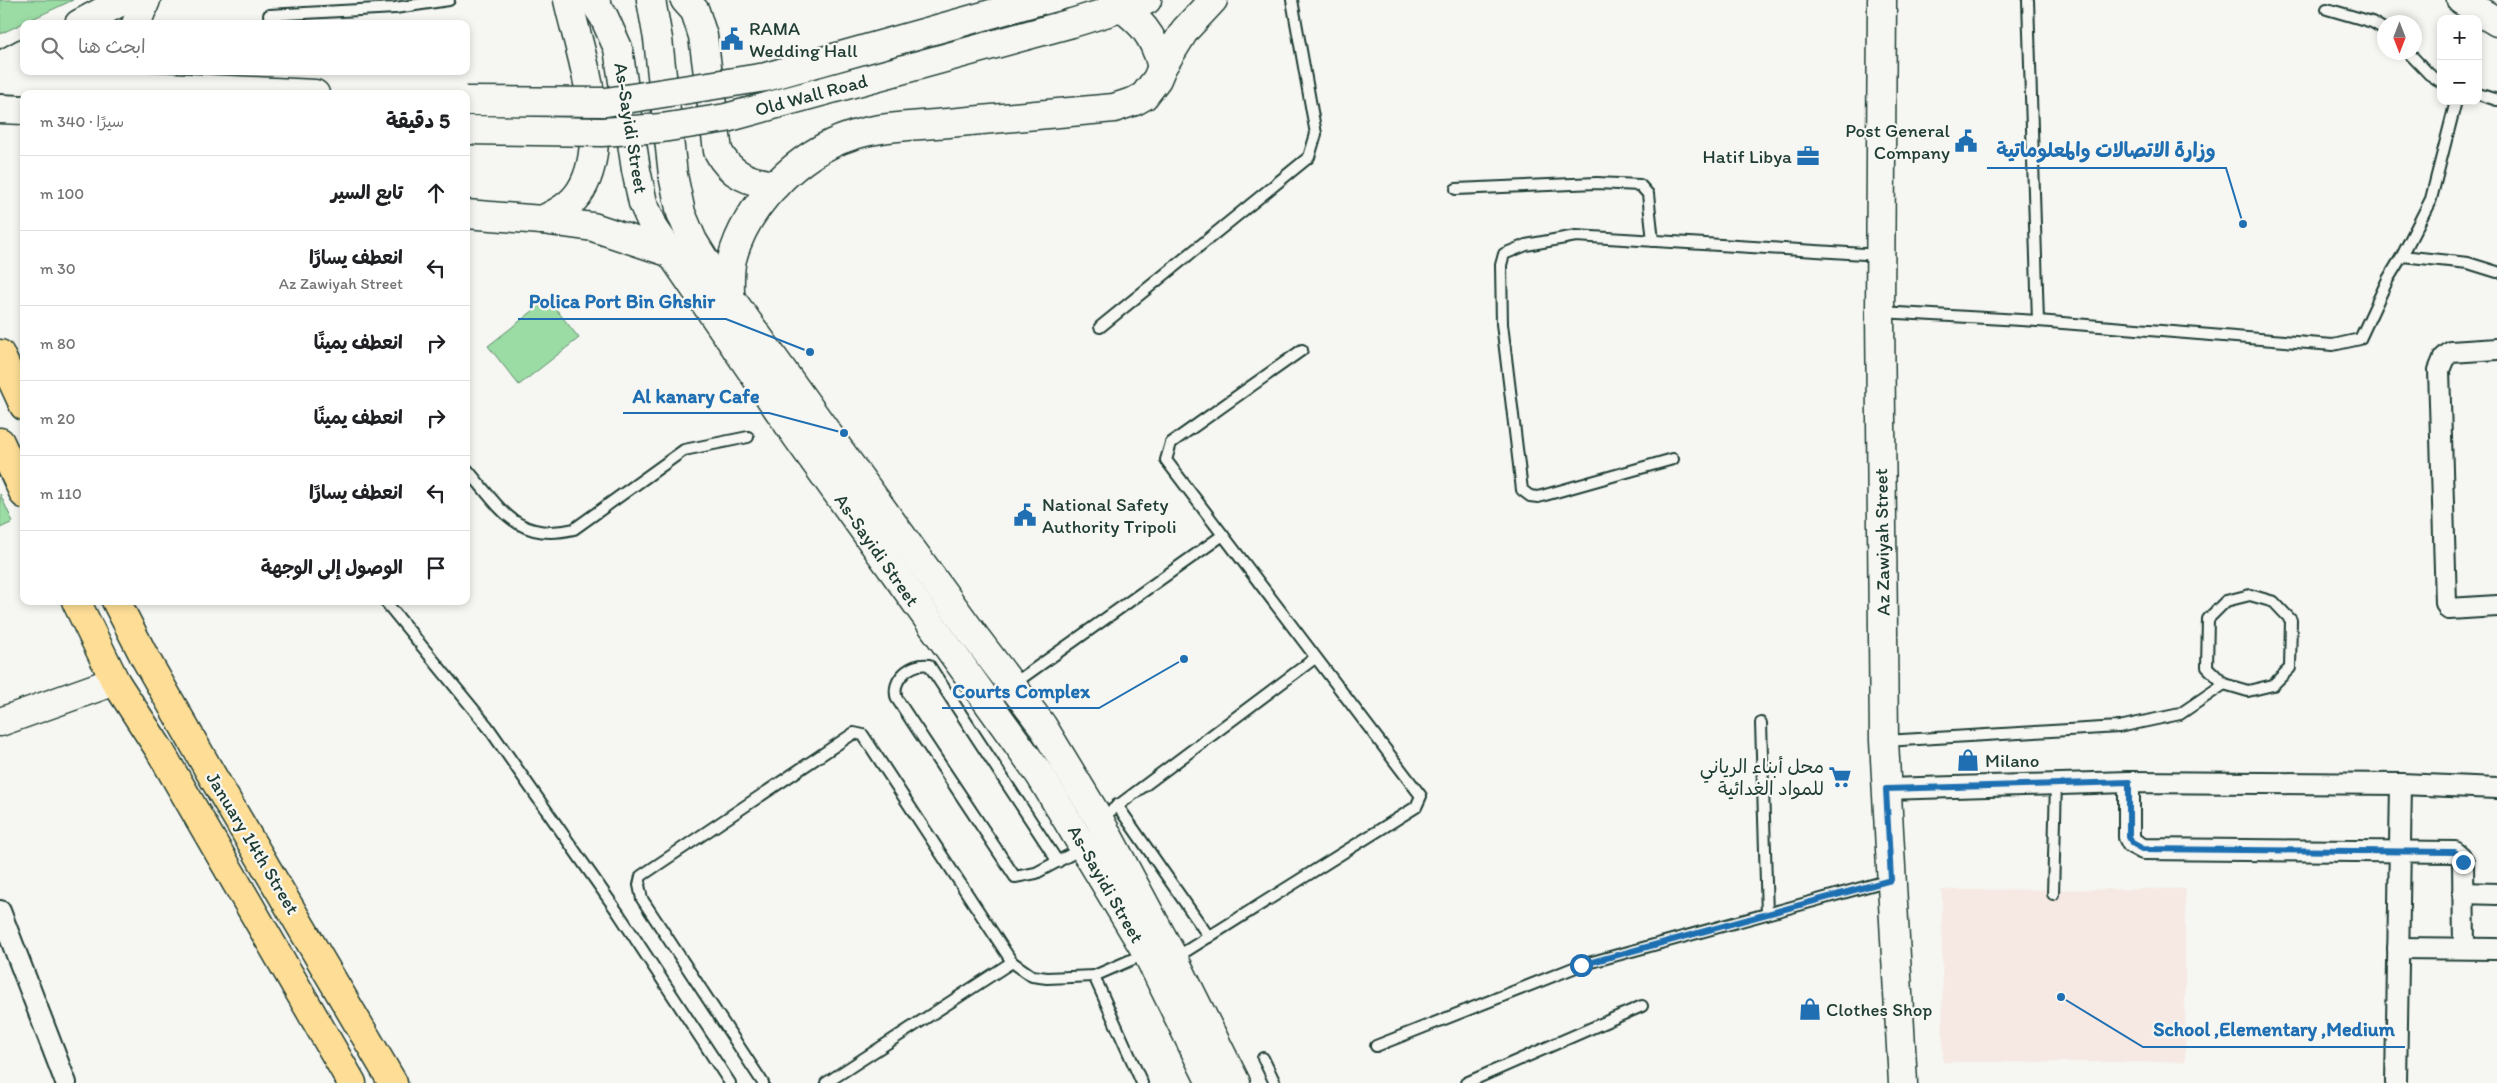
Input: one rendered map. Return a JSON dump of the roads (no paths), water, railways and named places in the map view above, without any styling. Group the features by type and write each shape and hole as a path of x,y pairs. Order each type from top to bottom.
{"highway":[{"path":"0,354 20,397"},
{"path":"0,442 20,485"},
{"name":"January 14th Street","path":"78,605 115,681 160,749 352,1083"},
{"name":"January 14th Street","path":"118,605 144,656 215,780 393,1083"}],"main road":[{"path":"87,20 124,0"},
{"path":"138,20 146,0"},
{"path":"542,220 558,212 580,191 590,171 593,146 588,82 568,0"},
{"name":"As-Sayidi Street","path":"593,0 604,17 618,48 636,170 643,203 655,230 668,252 909,595 1000,694 1042,725 1108,812 1174,959 1236,1083"},
{"name":"As-Sayidi Street","path":"651,0 658,38 673,174 681,213 693,241 714,276 931,576 1000,694 1040,775 1147,953 1211,1083"},
{"path":"685,0 694,11 703,36 718,151 724,162 742,177 754,182 776,185"},
{"name":"Old Wall Road","path":"470,101 606,102 766,77 1041,0"},
{"path":"730,297 731,262 739,237 762,199 776,185 830,144 852,135 894,128 1114,108 1135,101 1150,89 1158,79 1162,66 1185,30 1213,0"},
{"name":"Az Zawiyah Street","path":"1882,0 1880,312 1884,741 1903,1083"},
{"path":"1127,2 1149,32 1158,49 1162,66"},
{"name":"Old Wall Road","path":"470,130 602,132 662,128 726,118 1072,23 1127,2"},
{"path":"2463,7 2497,22"},
{"path":"0,66 20,56"},
{"path":"168,75 190,87"},
{"path":"0,79 244,90"},
{"path":"0,109 20,110"},
{"path":"470,214 542,220 593,227 668,252"},
{"path":"909,595 931,576"},
{"path":"0,722 115,681"}],"street":[{"path":"2497,350 2451,352 2444,358 2438,370 2446,603 2449,609 2497,606"},
{"path":"1886,789 2129,782 2401,784 2497,788"},
{"path":"2129,782 2129,837 2132,843 2143,849 2455,852 2463,862 2464,948"},
{"path":"2396,1083 2401,784"},
{"path":"2463,894 2497,894"},
{"path":"0,911 66,1083"},
{"path":"2398,948 2497,949"}],"lane":[{"path":"269,15 395,8 450,0"},
{"path":"1100,327 1309,157 1316,134 1292,0"},
{"path":"2028,0 2038,321"},
{"path":"2327,9 2377,25"},
{"path":"2416,60 2437,79"},
{"path":"2482,95 2497,100"},
{"path":"1880,312 2038,321 2333,344 2360,339 2388,279 2431,199 2455,105"},
{"path":"1456,189 1597,183 1640,185 1648,194 1653,241"},
{"path":"1673,459 1538,497 1530,496 1522,490 1502,324 1501,265 1504,254 1526,245 1576,236 1881,255"},
{"path":"2402,256 2468,263 2497,272"},
{"path":"763,1083 642,899 639,885 641,876 854,733 863,735 1012,962 1032,976 1047,978 1094,976 1147,953 1174,959 1416,807 1420,802 1421,796 1166,460 1171,443 1302,350"},
{"path":"470,473 513,522 537,532 556,533 574,528 684,450 748,437"},
{"path":"1000,694 1222,534"},
{"path":"2250,595 2274,602 2291,620 2290,668 2273,685 2248,691 2224,684 2207,667 2208,619 2226,601 2250,595"},
{"path":"388,605 488,727 619,914 730,1083"},
{"path":"1209,937 1108,812 1315,658"},
{"path":"1058,862 929,665 917,665 897,679 894,690 897,699 1015,877 1036,874 1058,862 1085,847"},
{"path":"1884,741 2119,727 2180,714 2224,684"},
{"path":"1761,723 1767,914"},
{"path":"2052,894 2056,783"},
{"path":"1376,1046 1581,965 1891,880"},
{"path":"826,1083 1012,962"},
{"path":"1094,976 1142,1083"},
{"path":"1466,1083 1642,1006"},
{"path":"1263,1058 1275,1083"}],"place":[{"name":"RAMA Wedding Hall","path":"732,39"},
{"name":"Post General Company","path":"1966,141"},
{"name":"Hatif Libya","path":"1808,156"},
{"name":"وزارة الاتصالات والمعلوماتية","path":"2243,224"},
{"name":"Polica Port Bin Ghshir","path":"810,352"},
{"name":"Al kanary Cafe","path":"844,433"},
{"name":"National Safety Authority Tripoli","path":"1025,515"},
{"name":"Courts Complex","path":"1184,659"},
{"name":"Milano","path":"1968,760"},
{"name":"محل أبناء الرياني للمواد الغدائية","path":"1840,777"},
{"name":"School ,Elementary ,Medium","path":"2061,997"},
{"name":"Clothes Shop","path":"1810,1009"}]}
